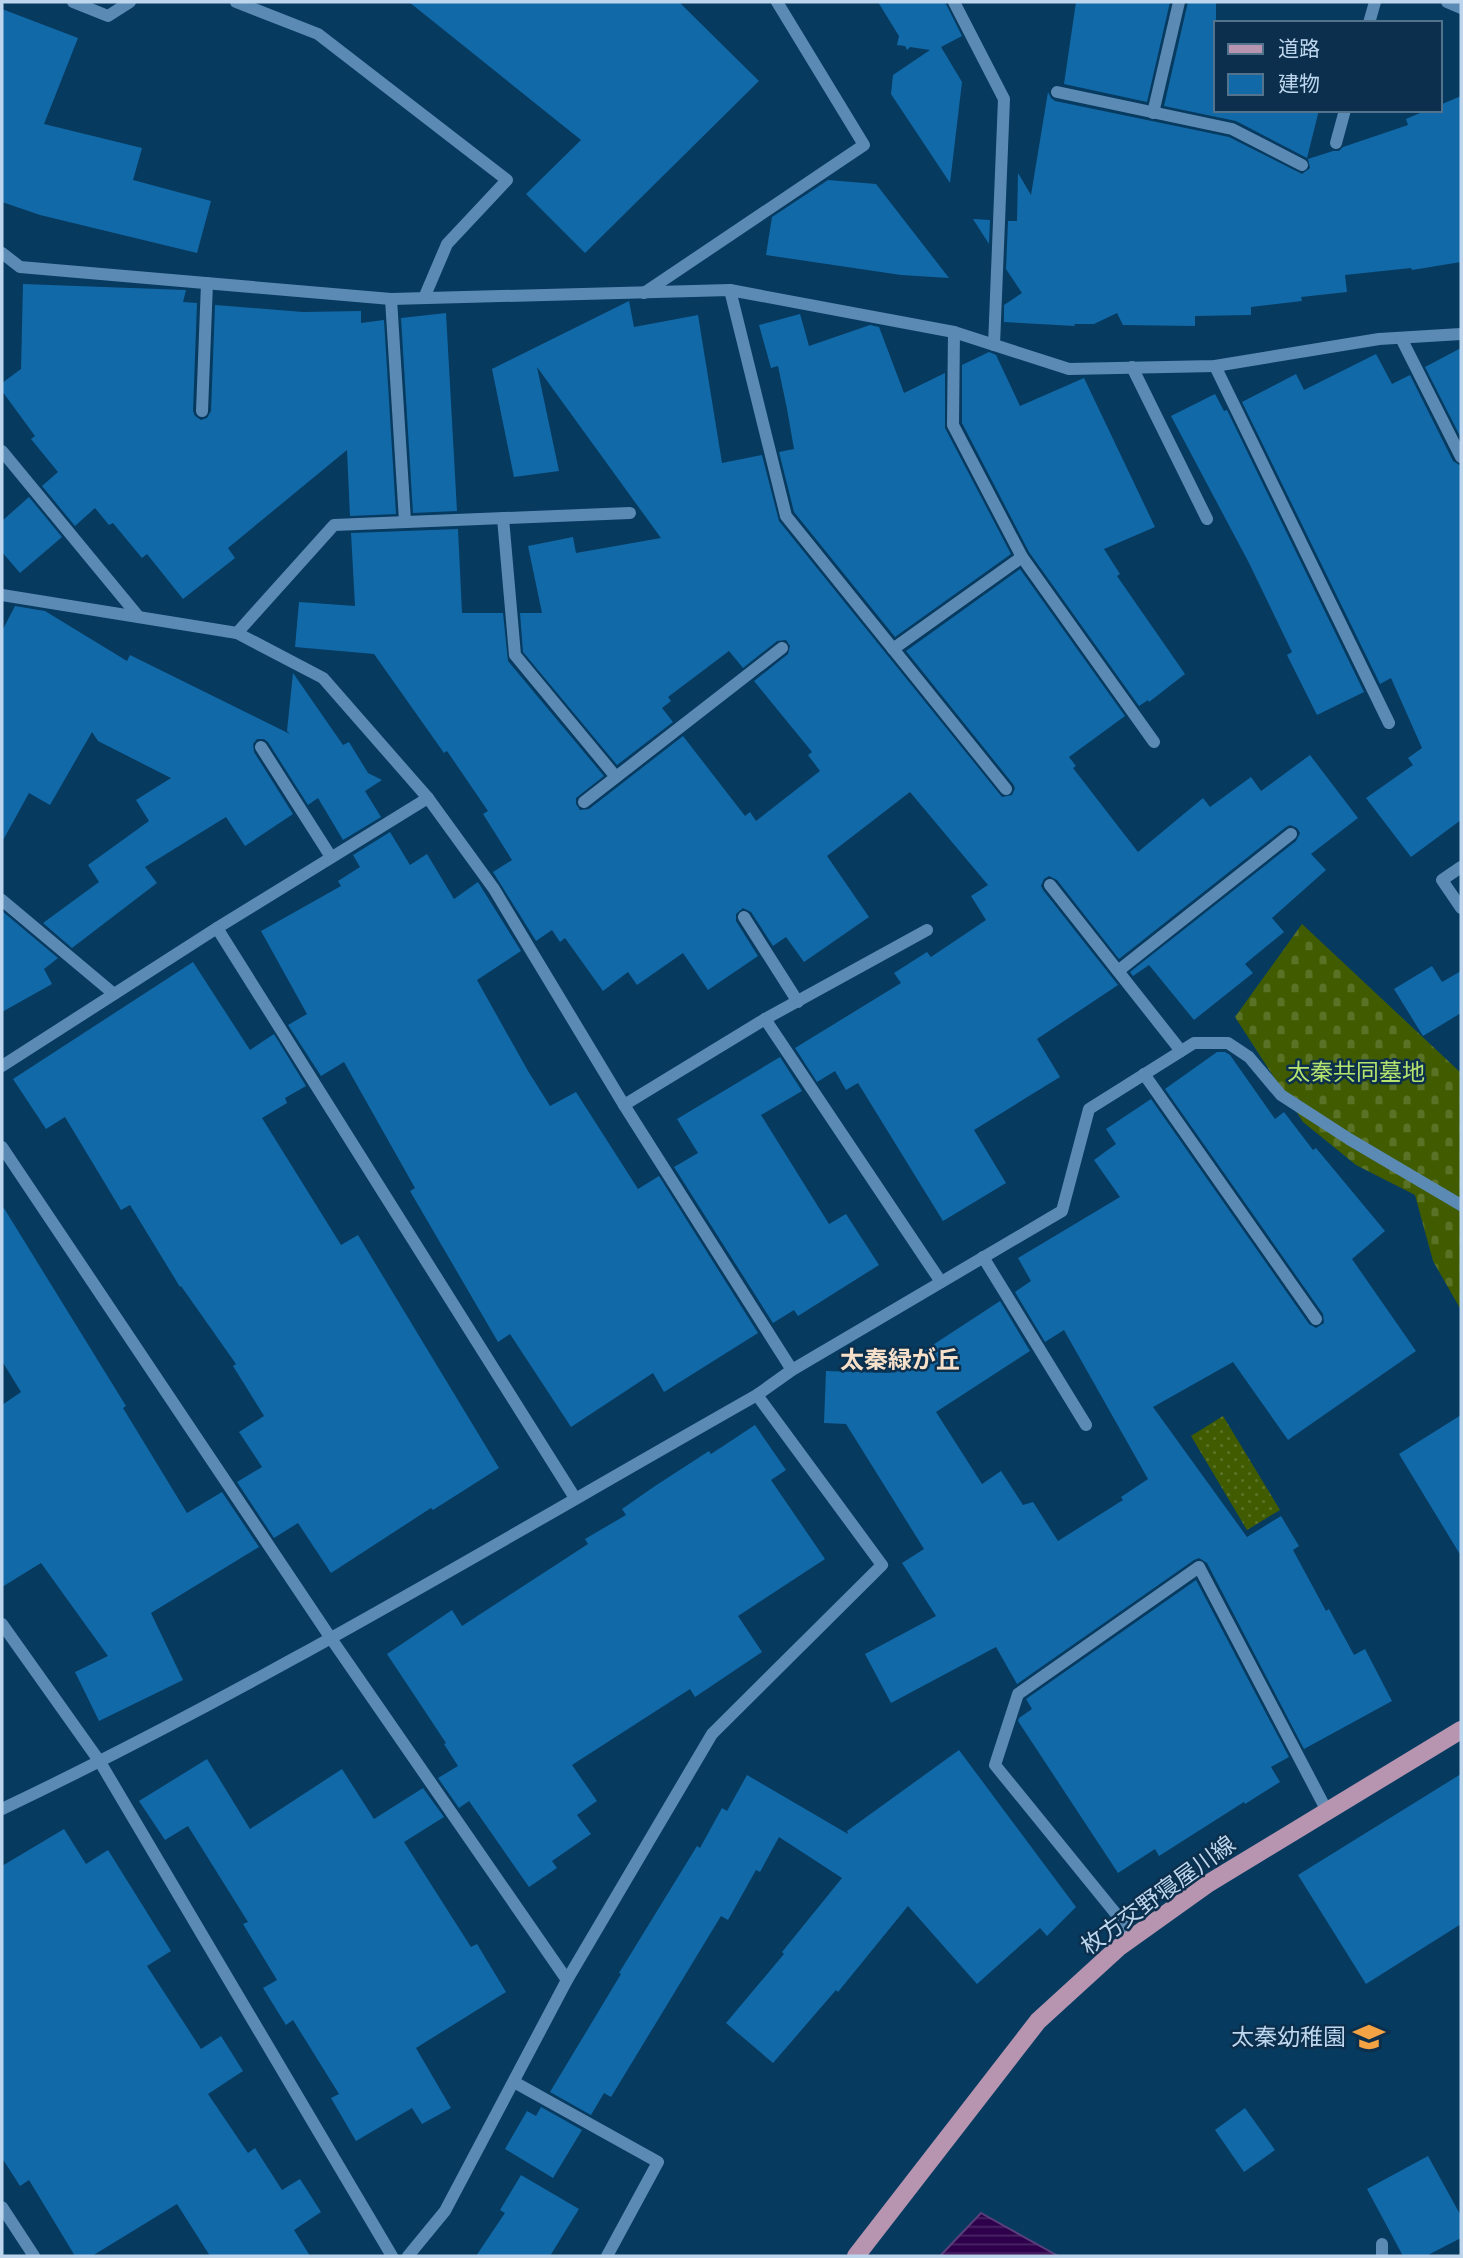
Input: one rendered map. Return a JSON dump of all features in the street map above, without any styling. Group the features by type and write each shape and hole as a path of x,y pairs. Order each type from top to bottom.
{"main road":[{"name":"枚方交野寝屋川線","path":"856,2256 1038,2021 1118,1948 1209,1883 1461,1730"}],"street":[{"path":"73,2 108,16 130,2"},
{"path":"236,2 318,34 506,180 447,244 424,298"},
{"path":"644,293 864,145 777,2"},
{"path":"954,2 1004,99 994,345"},
{"path":"1153,113 1179,2"},
{"path":"1370,21 1375,2"},
{"path":"1447,2 1461,8"},
{"path":"1057,92 1232,130 1302,165"},
{"path":"1336,143 1344,112"},
{"path":"2,253 20,267 391,299 730,290 954,332 1069,369 1215,366 1379,339 1461,334"},
{"path":"202,411 207,283"},
{"path":"730,290 786,516 1006,789"},
{"path":"391,299 405,521"},
{"path":"954,332 953,425 1022,556 1154,742"},
{"path":"1401,338 1461,457"},
{"path":"1215,366 1389,723"},
{"path":"1132,368 1207,519"},
{"path":"2,452 138,616"},
{"path":"237,633 334,525 630,513"},
{"path":"503,518 515,654 615,777"},
{"path":"894,649 1022,556"},
{"path":"2,594 237,633 323,678 428,798 494,889 624,1105 792,1370"},
{"path":"584,802 782,648"},
{"path":"261,747 331,857"},
{"path":"2,1066 217,928 428,798"},
{"path":"1118,971 1291,834"},
{"path":"1461,867 1442,880 1461,908"},
{"path":"1050,885 1181,1051"},
{"path":"2,900 114,994"},
{"path":"744,917 798,1002"},
{"path":"217,928 575,1498"},
{"path":"624,1105 765,1019 927,930"},
{"path":"765,1019 941,1282"},
{"path":"2,1809 100,1762 330,1637 757,1395 792,1370 1062,1211 1090,1109 1194,1042 1228,1043 1249,1058 1281,1095 1461,1205"},
{"path":"1144,1074 1316,1319"},
{"path":"2,1147 330,1637 567,1980"},
{"path":"983,1257 1086,1425"},
{"path":"408,2256 445,2211 567,1980 712,1734 882,1565 757,1395"},
{"path":"1134,1936 995,1765 1018,1694 1199,1567 1327,1811"},
{"path":"2,1624 100,1762 392,2256"},
{"path":"514,2082 658,2162 607,2256"},
{"path":"2,2207 34,2256"}],"green space":[{"name":"太秦共同墓地","path":"1302,924 1461,1073 1461,1310 1433,1261 1415,1195 1356,1165 1303,1122 1235,1017"},
{"path":"1223,1416 1280,1510 1247,1530 1191,1436"}],"shaded area":[{"path":"981,2213 1058,2256 940,2256"}],"building":[{"path":"409,2 679,2 759,81 585,253 526,194 581,140"},
{"path":"878,2 945,2 962,36 941,47 962,82 950,183 891,94 893,75 930,50 910,47 907,50 905,46 897,45 899,36"},
{"path":"1076,2 1170,2 1147,102 1064,84"},
{"path":"1188,2 1216,2 1214,112 1318,112 1307,158 1236,121 1164,106"},
{"path":"2,9 78,38 44,124 142,148 133,180 211,201 197,253 40,215 2,202"},
{"path":"1048,92 1055,101 1229,137 1302,174 1310,168 1308,159 1339,151 1343,147 1408,125 1406,119 1422,112 1442,112 1442,104 1461,96 1461,262 1412,270 1345,275 1347,292 1301,297 1302,301 1251,307 1251,315 1195,316 1195,326 1123,325 1117,313 1094,324 1074,324 1075,326 1004,322 1004,305 1022,293 1006,269 1008,221 1017,221 1018,173 1031,195"},
{"path":"828,180 876,184 949,278 901,275 766,255 772,217"},
{"path":"973,219 990,220 989,244"},
{"path":"23,284 186,290 183,302 197,303 193,411 201,420 207,418 211,411 215,305 303,312 361,311 361,323 384,320 396,514 350,516 347,450 228,548 235,558 183,599 147,554 142,558 113,523 109,525 95,508 75,526 42,486 58,472 31,439 35,436 2,391 2,383 21,369"},
{"path":"629,301 634,327 698,315 722,463 762,455 779,521 1002,797 1012,795 1015,788 1013,784 906,651 1020,569 1125,716 1069,757 1076,766 1073,768 1138,852 1203,798 1210,807 1251,777 1261,791 1310,755 1358,818 1311,854 1326,870 1272,918 1284,932 1245,964 1253,973 1194,1020 1149,965 1133,976 1130,972 1296,841 1300,833 1297,828 1290,825 1286,827 1119,959 1057,880 1049,876 1044,879 1041,886 1043,890 1118,985 1037,1039 1060,1077 974,1130 1006,1183 943,1221 858,1083 846,1090 835,1071 817,1082 795,1048 901,983 894,973 927,952 931,957 986,920 971,896 988,885 910,792 827,856 869,917 804,962 786,937 773,946 751,912 743,908 736,914 736,921 758,956 708,990 683,953 637,985 628,972 603,991 565,938 560,942 552,930 536,941 493,872 512,860 483,814 488,811 374,654 295,647 299,602 355,606 351,533 458,529 462,613 503,613 508,661 604,776 576,798 580,810 589,809 683,736 745,816 750,812 756,821 820,771 808,755 812,752 754,681 788,654 790,646 786,640 777,641 743,668 729,651 668,697 671,701 662,708 673,722 617,765 523,652 520,613 542,613 528,546 573,537 576,553 661,538 537,367 559,471 514,477 492,369"},
{"path":"446,313 457,511 413,513 401,318"},
{"path":"800,314 809,346 870,325 879,327 904,393 945,373 945,428 1011,554 895,637 794,512 779,452 794,449 787,409 778,366 771,368 759,325"},
{"path":"1461,348 1461,438 1425,367"},
{"path":"989,352 996,355 1020,406 1084,378 1155,527 1104,549 1120,574 1117,576 1185,674 1149,702 1148,700 1139,706 1029,552 962,423 962,365"},
{"path":"1376,354 1392,384 1410,375 1453,461 1461,466 1461,820 1411,857 1366,798 1413,765 1408,758 1422,748 1391,678 1380,684 1242,402 1296,374 1304,390"},
{"path":"1215,394 1224,411 1227,410 1364,692 1317,715 1287,655 1292,652 1249,563 1171,416"},
{"path":"29,497 62,537 20,573 2,552 2,521"},
{"path":"15,606 45,611 127,661 130,655 290,734 287,731 293,673 343,745 349,742 368,773 382,780 365,791 381,817 343,840 318,798 308,805 268,742 257,739 253,744 254,752 293,814 245,846 226,817 145,867 157,883 72,948 43,923 99,882 88,865 149,821 136,800 171,778 98,741 92,732 50,805 29,793 2,842 2,631"},
{"path":"390,832 410,865 427,854 454,899 478,882 521,951 477,980 528,1071 550,1106 576,1092 638,1189 659,1176 758,1333 664,1392 653,1373 571,1427 510,1334 498,1342 410,1191 415,1188 344,1062 321,1076 288,1025 307,1014 261,931 341,886 338,881 360,867 353,855"},
{"path":"2,911 58,958 44,969 52,984 2,1012"},
{"path":"193,962 250,1050 274,1034 306,1086 285,1098 287,1103 262,1118 341,1245 358,1235 499,1468 433,1510 431,1508 331,1573 298,1523 274,1538 237,1482 262,1467 239,1432 264,1416 233,1366 236,1364 180,1287 130,1205 121,1210 65,1117 46,1129 13,1079"},
{"path":"1432,966 1442,982 1461,971 1461,1013 1423,1036 1394,989"},
{"path":"1217,1052 1230,1055 1275,1119 1284,1112 1313,1150 1316,1148 1385,1231 1352,1259 1416,1351 1288,1440 1233,1362 1153,1407 1247,1537 1281,1516 1299,1546 1293,1550 1326,1611 1329,1609 1354,1655 1365,1649 1392,1701 1304,1749 1207,1563 1199,1558 1017,1684 996,1647 891,1703 865,1654 936,1616 902,1563 924,1549 846,1424 824,1423 826,1371 890,1373 1000,1301 1030,1351 936,1412 982,1484 1001,1471 1023,1505 1033,1502 1058,1541 1123,1500 1121,1497 1148,1479 1064,1330 1045,1342 1015,1292 1031,1281 1018,1258 1120,1197 1094,1160 1116,1144 1106,1129 1151,1099 1309,1324 1316,1328 1324,1323 1323,1314 1165,1089"},
{"path":"780,1057 802,1091 761,1115 829,1224 846,1214 879,1265 798,1316 794,1310 773,1323 674,1167 698,1153 677,1119"},
{"path":"2,1205 126,1406 123,1408 187,1513 222,1492 259,1547 151,1613 183,1680 99,1721 75,1672 108,1656 41,1563 2,1587 2,1405 21,1392 2,1361"},
{"path":"1461,1415 1461,1556 1399,1454"},
{"path":"755,1425 786,1470 771,1480 825,1559 738,1616 762,1652 695,1697 690,1689 572,1765 597,1801 577,1815 591,1834 552,1861 557,1868 529,1887 469,1801 459,1808 438,1778 458,1766 444,1744 446,1743 387,1654 452,1610 462,1626 588,1544 585,1539 626,1515 622,1509 655,1486"},
{"path":"1196,1580 1289,1757 1271,1767 1280,1782 1159,1856 1155,1849 1118,1873 1018,1721 1032,1709 1026,1699"},
{"path":"959,1750 1076,1907 1047,1936 1040,1928 977,1984 908,1906 838,1992 836,1990 773,2063 726,2023 784,1954 782,1952 842,1878 779,1837 760,1872 756,1870 728,1920 721,1916 611,2097 604,2093 591,2115 550,2092 697,1846 700,1848 722,1808 727,1811 747,1775 848,1834 847,1831"},
{"path":"207,1759 250,1829 342,1769 374,1819 423,1788 444,1817 404,1842 471,1947 477,1944 506,1992 416,2048 451,2108 422,2124 412,2108 356,2141 331,2098 339,2094 293,2020 286,2025 263,1988 277,1980 243,1924 248,1922 188,1826 165,1840 139,1801"},
{"path":"1461,1774 1461,1924 1366,1984 1298,1875"},
{"path":"64,1829 86,1864 108,1850 171,1951 147,1966 201,2049 221,2036 243,2071 208,2094 248,2153 255,2148 282,2190 300,2179 321,2212 294,2230 310,2256 210,2256 177,2204 92,2256 75,2256 29,2180 20,2186 2,2158 2,1866"},
{"path":"541,2107 582,2130 553,2178 505,2149 527,2111 536,2116"},
{"path":"1245,2108 1275,2150 1244,2172 1215,2130"},
{"path":"1428,2156 1461,2216 1461,2238 1426,2256 1403,2256 1367,2189"},
{"path":"521,2175 579,2209 550,2256 476,2256 505,2213 500,2210"}],"place":[{"name":"太秦幼稚園","path":"1369,2037"}],"district":[{"name":"太秦緑が丘","path":"900,1360"}]}
